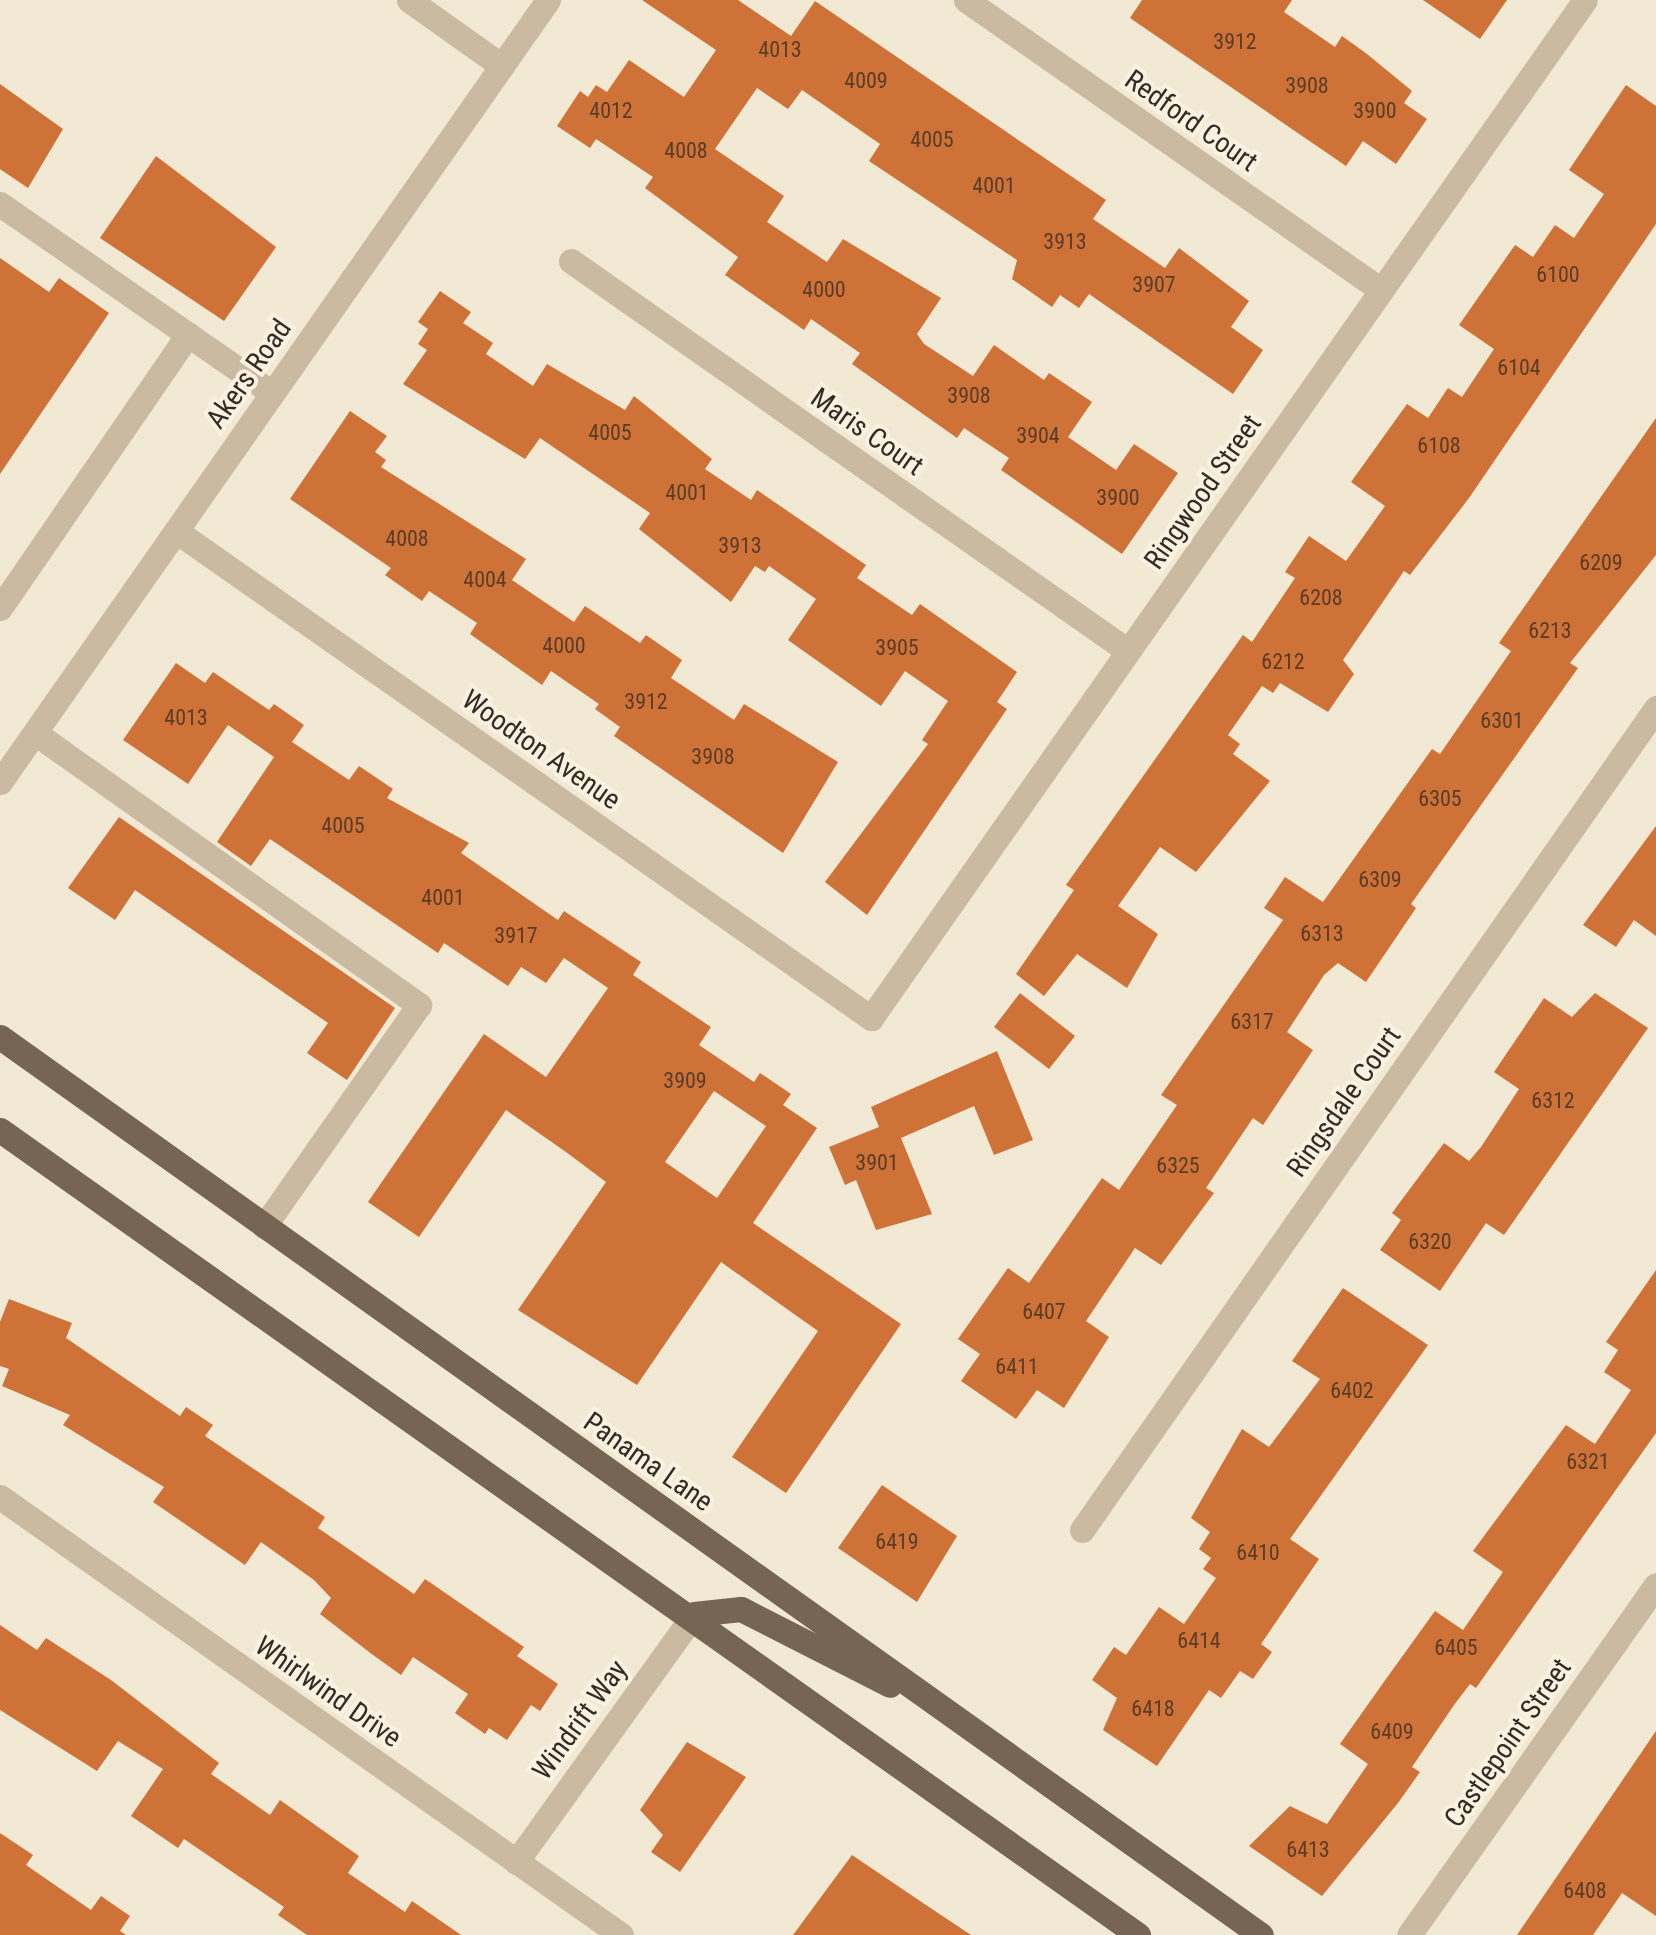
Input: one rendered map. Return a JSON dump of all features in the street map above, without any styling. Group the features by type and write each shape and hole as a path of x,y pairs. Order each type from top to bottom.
{"main road":[{"name":"Panama Lane","path":"0,1037 1261,1935"},
{"path":"0,1130 694,1614 1138,1935"},
{"path":"694,1614 741,1610 970,1726"}],"street":[{"path":"409,0 502,66"},
{"name":"Akers Road","path":"0,782 548,0"},
{"name":"Redford Court","path":"966,0 1381,290"},
{"name":"Ringwood Street","path":"871,1018 1585,0"},
{"path":"0,204 272,393"},
{"name":"Maris Court","path":"570,261 1128,651"},
{"path":"0,608 188,334"},
{"name":"Woodton Avenue","path":"176,531 871,1018"},
{"name":"Ringsdale Court","path":"1082,1530 1652,724"},
{"path":"35,733 419,1005 264,1226"},
{"name":"Whirlwind Drive","path":"0,1497 621,1935"},
{"name":"Castlepoint Street","path":"1409,1935 1656,1585"},
{"name":"Windrift Way","path":"516,1862 694,1614"}],"building":[{"path":"642,0 738,0 791,36 815,1 1106,200 1093,219 1165,268 1179,248 1249,301 1231,327 1263,350 1233,394 1089,294 1079,308 1060,295 1052,307 1012,279 1017,260 869,161 880,144 802,90 788,109 757,88 715,149 784,196 767,222 827,262 843,239 941,298 917,334 924,344 973,376 994,345 1044,380 1049,373 1092,402 1068,437 1116,470 1134,444 1178,473 1122,554 1001,470 1009,458 964,428 957,438 852,364 860,353 811,319 804,330 725,275 738,257 645,188 653,177 596,139 590,148 557,126 580,91 588,97 596,85 607,92 629,60 684,97 716,50"},
{"path":"1142,0 1292,0 1284,12 1335,47 1342,36 1367,54 1412,91 1404,103 1427,119 1396,164 1363,141 1346,166 1130,18"},
{"path":"1423,0 1507,0 1480,39"},
{"path":"0,84 63,129 28,188 0,169"},
{"path":"1626,85 1656,106 1656,224 1469,498 1410,575 1404,571 1343,660 1354,674 1328,712 1280,683 1273,693 1262,686 1228,735 1240,744 1233,754 1270,781 1196,872 1160,847 1118,906 1158,934 1127,988 1077,954 1044,996 1016,974 1074,890 1066,885 1243,635 1252,642 1295,578 1285,572 1309,536 1346,561 1385,506 1351,482 1407,404 1428,418 1448,388 1462,397 1494,349 1459,325 1515,245 1533,257 1555,225 1574,238 1604,194 1569,170"},
{"path":"156,156 276,247 224,321 100,238"},
{"path":"0,258 49,292 59,278 109,313 0,474"},
{"path":"440,291 471,312 463,323 493,343 486,354 533,386 547,364 625,410 634,396 712,459 705,469 751,500 757,490 866,565 857,578 912,615 920,604 1017,672 997,702 1007,709 867,915 825,882 928,744 922,740 948,701 905,671 881,706 788,640 816,599 769,566 765,572 755,566 731,602 639,529 650,513 540,438 525,459 403,384 427,350 418,344 428,329 418,322"},
{"path":"350,411 387,436 375,452 386,460 381,467 526,559 512,580 574,622 585,606 640,643 646,635 682,660 671,678 734,720 744,704 838,762 783,853 614,736 620,727 595,709 599,704 551,671 542,685 470,634 477,623 429,591 422,601 385,575 391,568 290,499"},
{"path":"1656,418 1656,555 1570,663 1578,668 1411,904 1416,908 1366,982 1338,963 1324,975 1287,1032 1313,1050 1263,1125 1253,1118 1206,1188 1214,1193 1161,1265 1135,1248 1086,1321 1109,1337 1064,1408 1037,1390 1016,1419 961,1381 980,1354 958,1339 1008,1268 1029,1283 1102,1178 1119,1190 1177,1105 1161,1095 1283,920 1264,908 1285,877 1323,902 1432,749 1440,754 1511,651 1499,643"},
{"path":"176,663 205,683 213,672 269,710 274,704 304,725 292,742 349,780 359,766 393,789 387,798 469,843 461,853 558,920 564,911 641,962 633,975 711,1027 699,1045 754,1082 760,1073 791,1094 783,1105 817,1128 753,1223 901,1324 786,1493 732,1457 818,1331 721,1262 637,1385 518,1310 606,1182 506,1110 419,1237 368,1202 484,1034 546,1077 608,988 564,958 546,983 521,967 508,986 444,943 438,953 270,839 251,866 217,842 274,757 228,725 188,784 123,740","holes":["714,1091 766,1126 717,1198 665,1162"]},
{"path":"119,817 395,1008 347,1080 307,1053 328,1023 135,890 115,920 68,888"},
{"path":"1656,826 1656,936 1634,920 1616,947 1583,925"},
{"path":"1020,993 1075,1036 1049,1069 994,1027"},
{"path":"1595,993 1648,1028 1504,1235 1486,1223 1440,1291 1380,1250 1401,1220 1392,1213 1444,1143 1469,1161 1481,1147 1519,1089 1494,1072 1544,998 1572,1017"},
{"path":"997,1051 1033,1140 994,1155 974,1106 901,1138 932,1214 876,1230 856,1180 845,1185 829,1147 879,1127 871,1107"},
{"path":"1656,1270 1656,1433 1476,1688 1470,1684 1454,1705 1412,1767 1420,1772 1398,1803 1322,1896 1249,1846 1290,1806 1327,1824 1368,1764 1340,1744 1435,1611 1463,1630 1503,1572 1473,1551 1566,1425 1595,1444 1631,1390 1604,1372 1618,1350 1606,1342"},
{"path":"1343,1288 1428,1345 1290,1539 1319,1559 1261,1644 1272,1652 1253,1679 1240,1671 1221,1698 1209,1690 1157,1766 1103,1730 1117,1698 1092,1680 1114,1647 1126,1655 1159,1607 1184,1624 1216,1578 1203,1569 1211,1558 1199,1549 1210,1532 1191,1518 1242,1429 1269,1447 1320,1379 1292,1361"},
{"path":"9,1299 72,1323 66,1338 180,1416 186,1407 213,1425 205,1436 325,1517 318,1528 414,1594 425,1579 524,1647 517,1656 558,1684 540,1711 531,1705 507,1740 489,1728 485,1734 455,1713 468,1694 413,1657 401,1675 320,1614 331,1598 314,1580 261,1542 245,1565 153,1502 164,1487 63,1425 70,1415 2,1386 9,1369 0,1366 0,1322"},
{"path":"882,1485 957,1536 917,1602 838,1548"},
{"path":"0,1625 37,1650 46,1638 111,1680 219,1763 211,1774 270,1815 280,1800 359,1856 348,1873 405,1912 412,1901 461,1935 307,1935 278,1915 284,1907 184,1839 178,1848 131,1816 163,1769 118,1741 97,1771 0,1710"},
{"path":"1656,1731 1656,1916 1622,1893 1593,1935 1517,1935"},
{"path":"687,1742 746,1777 680,1872 651,1852 663,1835 640,1810"},
{"path":"0,1833 33,1855 26,1865 91,1910 101,1896 130,1916 120,1931 126,1935 0,1935"},
{"path":"852,1855 923,1903 971,1935 793,1935"}]}
